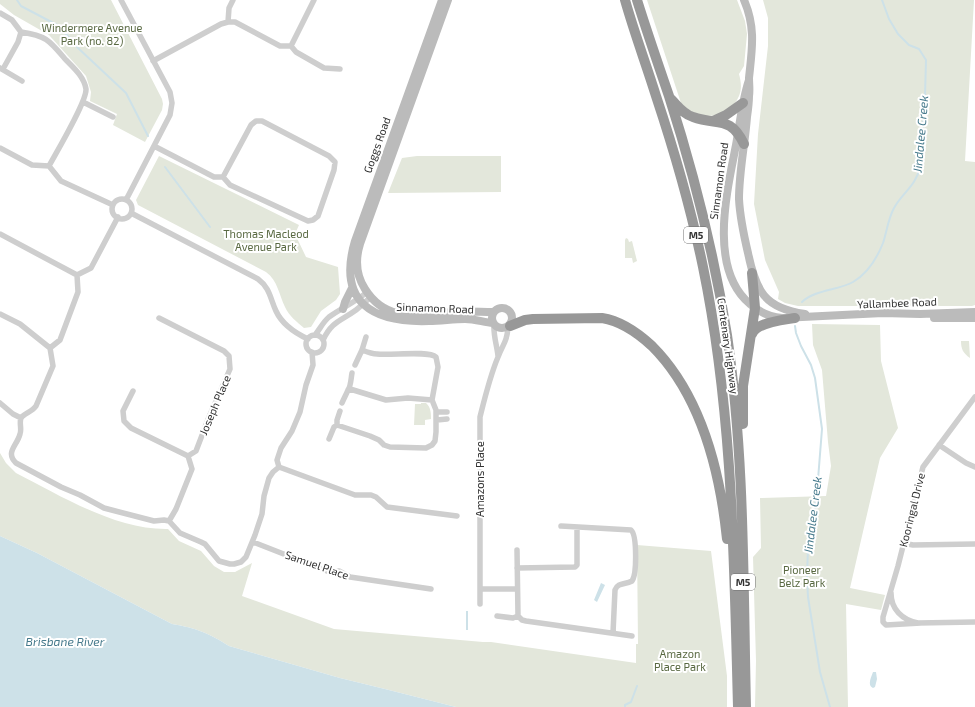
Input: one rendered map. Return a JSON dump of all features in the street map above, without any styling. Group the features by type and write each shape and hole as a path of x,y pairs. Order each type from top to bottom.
{"highway":[{"name":"Centenary Highway","path":"625,0 677,163 706,280 721,380 729,471 742,684 746,707"},
{"name":"Centenary Highway","path":"637,0 669,96 697,191 716,272 731,368 736,414 740,479 742,684 738,707"},
{"path":"669,96 686,114 699,119 726,124 738,132 744,144"},
{"path":"713,121 726,115 743,103"},
{"path":"740,479 745,464 743,386 755,308 752,273"},
{"path":"752,334 755,329 762,325 795,318"},
{"path":"509,326 525,320 533,319 609,319 631,329 656,350 672,370 689,396 704,434 718,478 728,550 734,560"}],"main road":[{"name":"Goggs Road","path":"361,302 352,288 350,278 349,266 355,241 419,59 442,0"},
{"name":"Goggs Road","path":"369,295 360,280 357,268 357,257 360,244 448,0"},
{"name":"Sinnamon Road","path":"744,0 751,19 753,37 749,80 750,97 740,182 740,209 743,234 752,273 763,294 772,303 790,311 817,316"},
{"name":"Sinnamon Road","path":"749,80 743,103 725,207 724,240 732,280 743,298 755,308 775,317 795,318 849,316"},
{"path":"343,309 352,288"},
{"name":"Sinnamon Road","path":"369,295 386,309 406,315 455,312 494,312"},
{"name":"Sinnamon Road","path":"361,302 379,315 396,319 430,321 468,319 493,324"},
{"path":"501,308 510,311 513,317 509,326 502,329 493,324 492,316 494,312 501,308"},
{"name":"Yallambee Road","path":"916,316 975,312"},
{"name":"Yallambee Road","path":"849,316 975,318"}],"street":[{"path":"121,0 152,61 170,92 172,103 170,115 126,200"},
{"path":"228,22 229,8 233,0"},
{"path":"291,46 314,0"},
{"path":"0,13 12,20 21,32 36,34 48,40 83,78 86,91 83,102 49,166"},
{"path":"152,61 221,24 228,22 235,22 280,46 291,46"},
{"path":"21,32 18,42 2,68 22,81"},
{"path":"291,46 296,52 324,68 340,69"},
{"path":"83,102 113,117"},
{"path":"154,146 214,177 223,177 230,185 308,221 313,220 318,216 334,170 335,162 329,156 262,121 256,121 251,125 223,177"},
{"path":"0,148 32,165 49,166 62,181 113,205"},
{"path":"117,200 126,200 131,205 131,213 125,218 118,217 112,210 113,205 117,200"},
{"path":"131,213 258,279 268,288 280,319 292,330 308,339"},
{"path":"77,275 91,268 118,217"},
{"path":"0,234 77,275"},
{"path":"50,348 60,340 78,292 77,275"},
{"path":"308,339 307,347 312,352 318,352 321,350 324,344 323,340 327,332 336,322 356,309 369,295"},
{"path":"308,339 315,335 328,318 343,309 361,302"},
{"path":"0,314 20,324 50,348 53,366 36,406 32,411 21,418 20,436 11,452 12,459 16,463 80,494 104,508 154,522 164,520 169,521 180,533 197,539 205,544 219,561 226,564 234,564 244,560 253,542 262,514 264,496 269,478 279,467"},
{"name":"Joseph Place","path":"158,318 224,351 230,356 230,370 196,451 188,456"},
{"name":"Amazons Place","path":"493,324 493,332 498,356"},
{"name":"Amazons Place","path":"480,604 480,417 484,398 498,356 504,346 509,326"},
{"path":"315,335 323,340"},
{"path":"356,365 366,337"},
{"path":"337,425 370,436 390,447 426,448 432,445 435,441 437,420 432,400 438,367 436,357 433,354 396,353 378,355 362,350"},
{"path":"279,467 277,460 281,448 292,431 300,412 312,365 312,352"},
{"path":"342,403 345,394 350,389 352,373"},
{"path":"350,389 386,400 408,398 432,400"},
{"path":"133,391 124,411 124,421 131,428 188,456 192,469 176,509 169,521"},
{"name":"Kooringal Drive","path":"975,397 923,467 883,616 884,623 889,625 975,622"},
{"path":"0,403 13,414 21,418"},
{"path":"329,439 334,427 337,425 340,411"},
{"path":"436,412 447,412"},
{"path":"437,420 447,419"},
{"path":"939,444 966,463 975,467"},
{"path":"279,467 355,496 371,495 376,497 387,508 457,516"},
{"path":"561,526 631,530 634,532 635,574 632,581 621,584 615,588 613,633"},
{"path":"517,568 575,568 577,565 577,528"},
{"name":"Samuel Place","path":"253,542 327,571 339,571 350,577 430,588"},
{"path":"903,543 975,544"},
{"path":"516,550 518,616 522,620 632,636"},
{"path":"480,589 517,589"},
{"name":"Kooringal Drive","path":"891,590 892,602 899,614 910,621 921,623"},
{"path":"497,616 513,618 518,616"}],"green space":[{"name":"Windermere Avenue Park (no. 82)","path":"0,0 111,0 162,99 162,110 145,142 113,125 117,114 90,101 91,92 86,76 49,35 14,15 0,4"},
{"path":"647,0 737,0 745,21 747,34 744,66 739,74 741,85 740,93 736,101 728,110 717,115 705,116 694,113 681,103"},
{"path":"763,0 974,0 965,161 975,162 975,305 798,306 785,303 778,299 779,292 765,260 754,204 758,134 768,46 768,18"},
{"name":"Thomas Macleod Avenue Park","path":"159,156 299,225 295,234 306,257 338,267 340,294 336,300 321,311 311,327 304,328 291,316 285,307 276,284 266,272 138,205 136,200"},
{"path":"417,156 501,156 501,192 388,193 402,158"},
{"path":"626,238 629,242 632,241 637,261 633,263 632,258 625,258"},
{"name":"Pioneer Belz Park","path":"812,324 880,325 881,361 898,428 880,458 850,588 885,595 881,610 846,604 848,707 755,707 756,661 753,557 761,548 760,498 826,496 831,466 822,370 813,345"},
{"path":"961,341 969,341 970,358 963,351"},
{"path":"426,403 429,406 431,419 425,420 425,425 414,425 415,404"},
{"name":"Amazon Place Park","path":"0,453 6,463 16,473 89,510 129,524 148,528 168,529 179,541 201,551 214,566 224,572 235,572 252,563 242,596 334,629 491,642 636,663 636,644 638,644 637,545 711,551 727,676 727,707 456,707 340,678 229,646 202,632 188,627 172,624 37,553 0,536"}],"water":[{"name":"Brisbane River","path":"0,536 37,553 172,624 188,627 202,632 229,646 340,678 456,707 0,707"},
{"path":"601,583 605,585 597,602 594,600"},
{"path":"466,611 468,611 468,630 466,630"},
{"path":"873,672 876,672 877,679 875,687 873,688 871,687 870,683"}],"waterway":[{"path":"17,0 21,6 59,26 78,48 126,93 148,136"},
{"name":"Jindalee Creek","path":"802,302 813,295 847,285 863,275 875,260 881,249 890,216 894,208 916,179 920,167 926,60 919,49 909,45 898,34 889,19 882,0"},
{"path":"165,167 210,227"},
{"name":"Jindalee Creek","path":"795,326 796,333 811,365 815,378 822,429 817,492 808,547 807,577 808,597 820,672 830,707"},
{"path":"625,707 625,705 631,702 637,686"}]}
